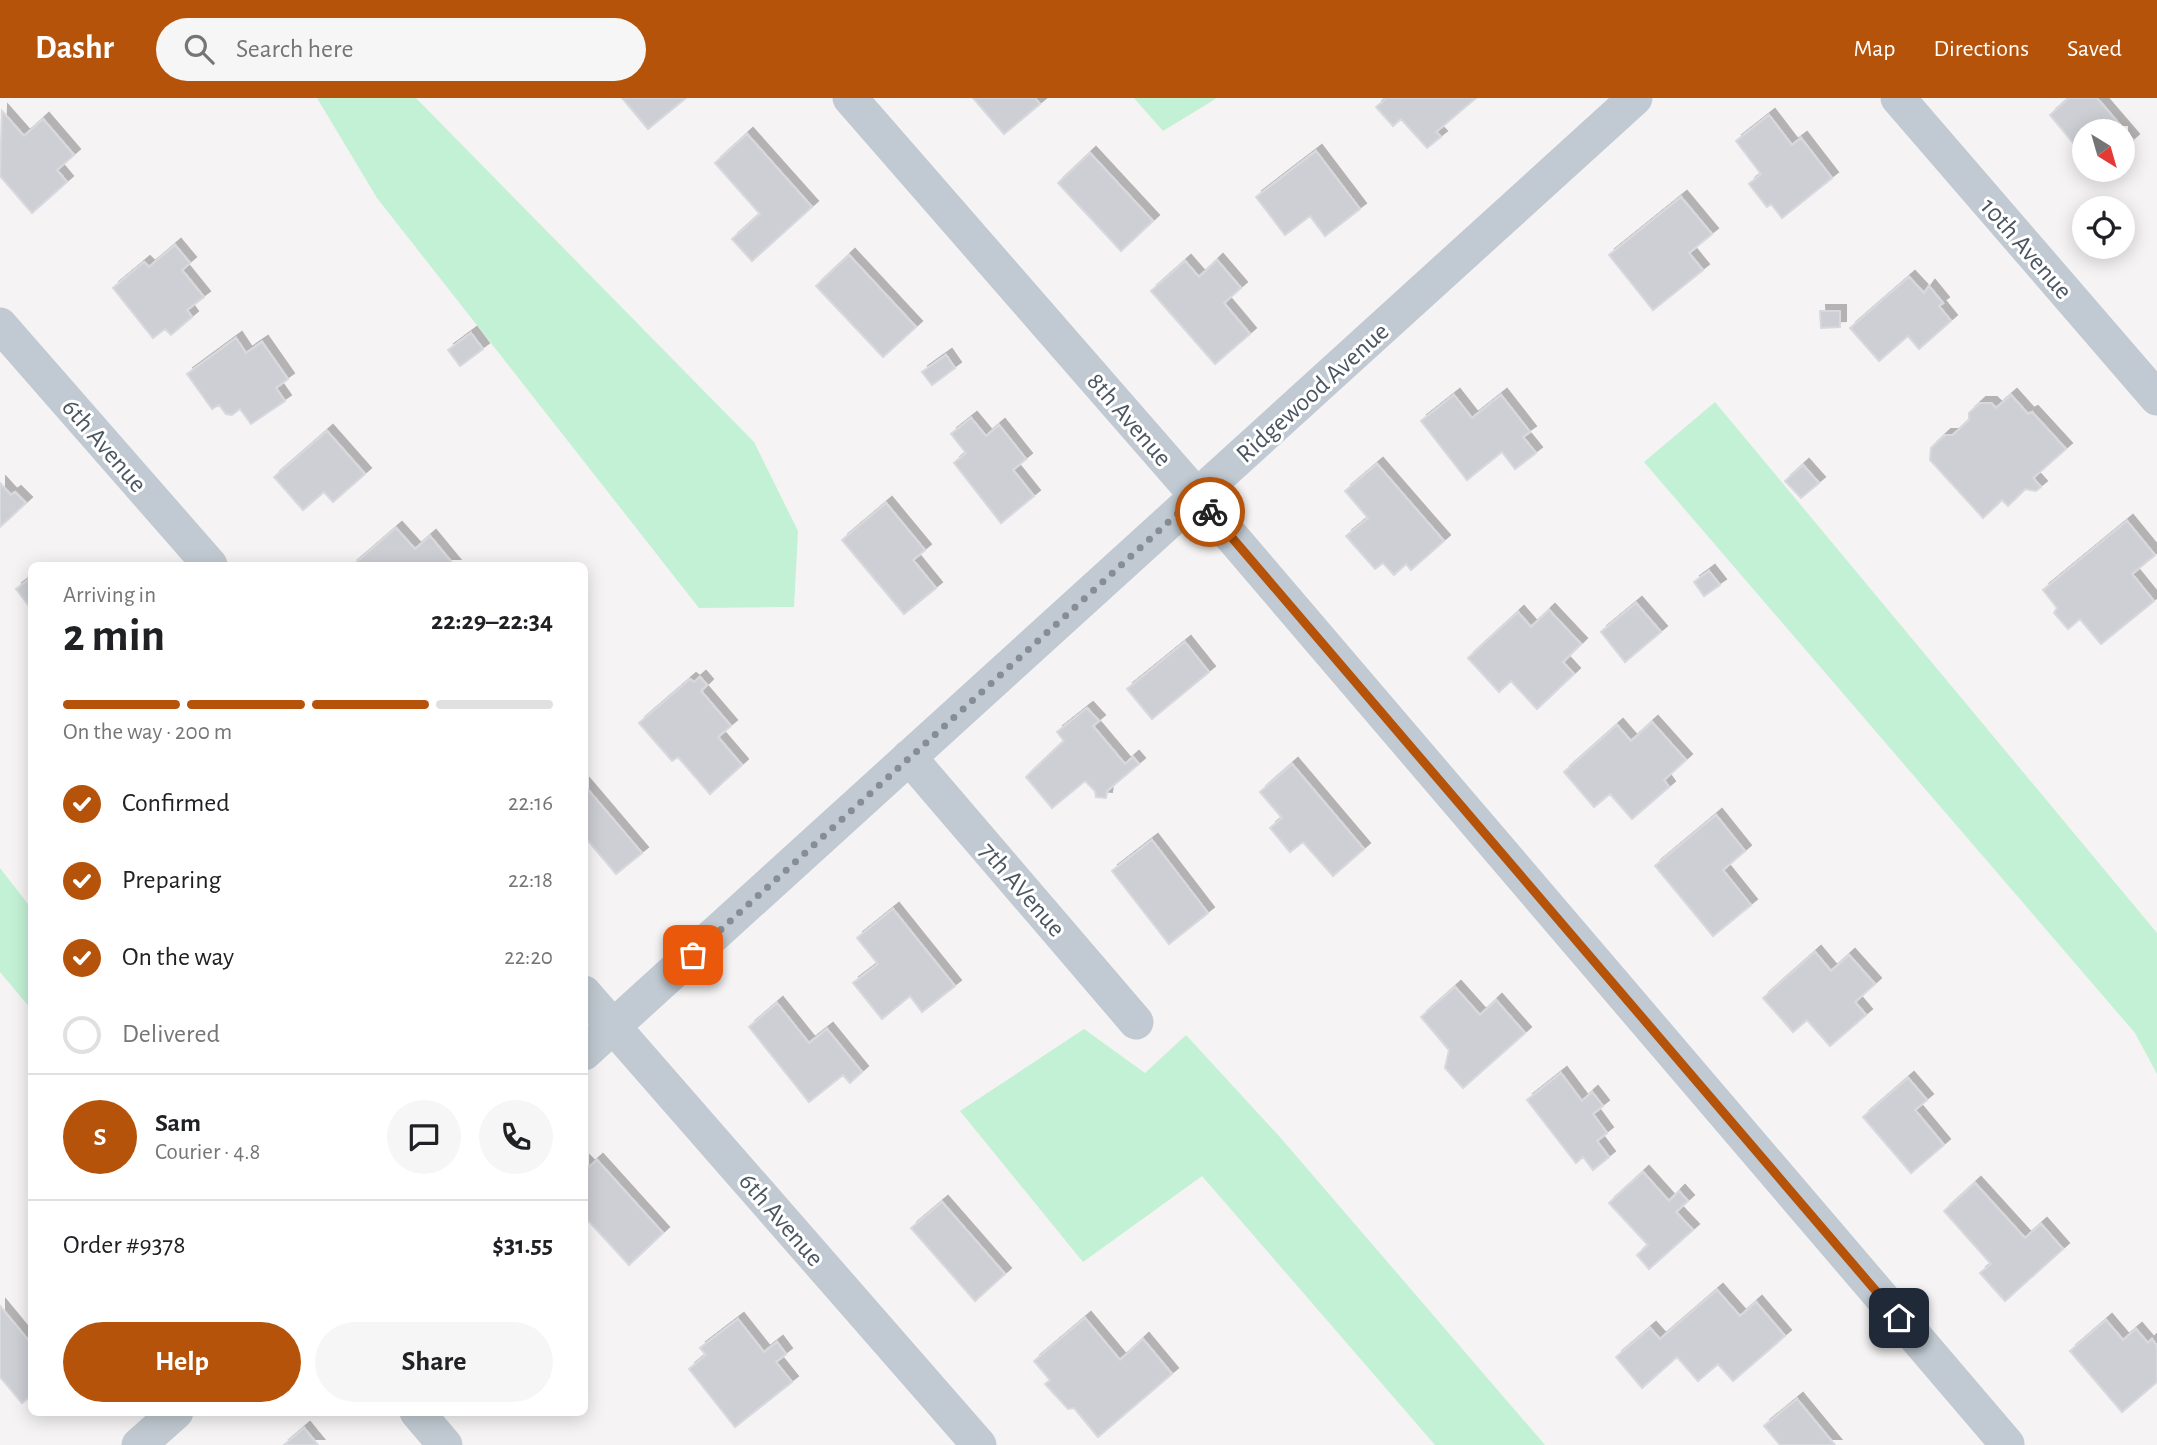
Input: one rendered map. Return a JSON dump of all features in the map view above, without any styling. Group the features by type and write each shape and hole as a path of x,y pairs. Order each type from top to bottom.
{"street":[{"name":"8th Avenue","path":"850,98 1197,496 2007,1444"},
{"name":"Ridgewood Avenue","path":"588,1050 1635,98"},
{"name":"10th Avenue","path":"1898,98 2157,398"},
{"name":"6th Avenue","path":"0,325 207,562"},
{"name":"7th AVenue","path":"909,757 1136,1022"},
{"name":"6th Avenue","path":"588,998 979,1445"},
{"path":"139,1445 172,1416"},
{"path":"420,1416 444,1445"}],"green space":[{"path":"317,98 416,98 754,442 798,531 794,607 699,608 377,198"},
{"path":"1134,98 1217,98 1163,131"},
{"path":"1715,402 2157,933 2157,1074 2135,1033 1644,462"},
{"path":"0,868 28,904 28,1005 0,972"},
{"path":"1084,1029 1145,1073 1186,1035 1279,1136 1545,1445 1435,1445 1202,1176 1083,1262 960,1111"}],"building":[{"path":"622,98 686,98 648,129"},
{"path":"973,98 1035,98 1040,104 1004,134"},
{"path":"1387,98 1476,98 1436,132 1441,137 1427,148 1401,119 1393,126 1376,107"},
{"path":"2069,98 2097,98 2115,119 2072,119 2072,142 2050,115"},
{"path":"2,111 24,136 43,119 74,155 57,170 67,182 32,213 0,176"},
{"path":"1769,115 1792,145 1801,138 1832,178 1782,218 1771,204 1767,207 1749,184 1761,174 1736,141"},
{"path":"747,134 812,207 752,261 732,239 760,214 715,163"},
{"path":"1316,151 1360,209 1325,236 1310,216 1285,235 1256,197"},
{"path":"1090,153 1153,221 1121,251 1058,183"},
{"path":"1681,197 1712,234 1689,253 1703,270 1653,310 1609,255"},
{"path":"175,245 190,263 182,270 204,297 187,310 192,317 171,335 165,329 153,338 113,288 144,262 149,267"},
{"path":"849,255 916,327 883,357 816,286"},
{"path":"1217,260 1241,288 1224,303 1250,334 1215,364 1151,291 1185,261 1199,277"},
{"path":"1909,277 1924,293 1929,286 1943,303 1939,306 1951,321 1919,349 1908,336 1879,361 1850,328"},
{"path":"1820,311 1840,311 1840,327 1821,328"},
{"path":"471,333 483,349 460,366 448,350"},
{"path":"236,338 246,353 262,342 288,379 276,388 285,401 251,424 240,409 232,415 226,414 219,405 212,409 187,374"},
{"path":"946,355 955,368 932,385 922,372"},
{"path":"1454,395 1472,418 1501,395 1530,432 1523,437 1536,453 1515,469 1502,452 1467,480 1421,421"},
{"path":"2011,395 2028,414 2032,412 2066,449 2033,478 2041,487 2036,491 2025,489 2008,506 2002,500 1983,518 1930,460 1931,448 1945,435 1953,435 1969,420 1969,413 1980,403 1991,403 1996,408"},
{"path":"971,418 986,436 999,425 1026,459 1013,470 1034,496 1001,523 954,463 966,453 951,434"},
{"path":"327,431 365,474 333,502 324,492 303,510 274,477"},
{"path":"1377,464 1444,541 1411,570 1406,564 1394,575 1383,563 1375,569 1346,536 1368,518 1345,491"},
{"path":"1803,465 1819,483 1801,498 1785,481"},
{"path":"0,483 11,495 15,492 26,503 0,527"},
{"path":"886,503 925,550 913,560 936,588 904,614 842,540"},
{"path":"2127,521 2155,555 2132,574 2154,601 2101,644 2080,619 2068,629 2054,613 2057,608 2043,590"},
{"path":"396,528 415,549 430,536 452,562 356,562"},
{"path":"1709,571 1720,585 1704,596 1694,582"},
{"path":"28,580 28,605 16,589"},
{"path":"1636,603 1661,632 1625,662 1601,632"},
{"path":"1549,610 1581,644 1563,662 1574,674 1537,709 1511,681 1499,692 1468,658 1518,612 1531,627"},
{"path":"1185,642 1209,672 1152,719 1127,689"},
{"path":"700,677 707,685 701,691 731,726 718,737 742,765 710,794 678,757 672,761 639,723 690,679 694,682"},
{"path":"1087,708 1099,721 1093,726 1125,764 1133,757 1139,764 1107,791 1106,798 1096,797 1095,791 1085,781 1052,808 1026,777 1064,741 1057,732"},
{"path":"1652,722 1686,760 1664,780 1669,787 1632,819 1610,794 1594,807 1564,772 1617,725 1631,741"},
{"path":"1292,764 1364,849 1333,876 1303,842 1290,852 1270,828 1282,818 1260,792"},
{"path":"588,790 642,853 616,874 588,841"},
{"path":"1716,815 1745,851 1723,870 1751,905 1713,936 1655,866"},
{"path":"1152,840 1208,913 1169,944 1112,871"},
{"path":"893,909 955,986 922,1012 910,996 882,1019 853,983 878,964 857,938"},
{"path":"1815,952 1831,971 1849,955 1875,984 1855,1002 1866,1015 1830,1046 1807,1020 1793,1032 1763,998"},
{"path":"1455,987 1480,1015 1496,1000 1525,1033 1463,1088 1445,1068 1449,1050 1421,1017"},
{"path":"777,1003 809,1043 827,1029 862,1072 850,1083 843,1075 809,1102 749,1027"},
{"path":"1561,1073 1582,1101 1592,1092 1603,1106 1593,1114 1607,1133 1597,1141 1609,1157 1593,1170 1583,1157 1576,1163 1527,1100"},
{"path":"1908,1078 1927,1100 1915,1110 1944,1145 1911,1173 1863,1117"},
{"path":"597,1160 663,1233 629,1265 588,1220 589,1167"},
{"path":"1643,1172 1669,1201 1679,1191 1688,1201 1676,1212 1693,1230 1649,1269 1637,1255 1648,1245 1609,1203"},
{"path":"1975,1183 2025,1238 2041,1224 2063,1249 2005,1301 1980,1273 1991,1264 1944,1211"},
{"path":"942,1202 1005,1274 975,1301 911,1228"},
{"path":"1717,1290 1740,1316 1756,1302 1785,1336 1733,1381 1718,1364 1698,1381 1677,1357 1642,1388 1616,1357 1650,1328 1660,1339"},
{"path":"0,1306 28,1340 28,1398 22,1403 0,1377"},
{"path":"1085,1318 1120,1360 1143,1339 1172,1374 1098,1437 1074,1408 1068,1409 1045,1384 1050,1380 1034,1361"},
{"path":"738,1319 764,1352 777,1342 786,1354 776,1362 792,1382 735,1427 689,1369 706,1355 700,1348"},
{"path":"2106,1320 2123,1340 2136,1329 2148,1343 2152,1339 2157,1346 2157,1382 2122,1412 2070,1351"},
{"path":"1797,1399 1835,1445 1780,1445 1764,1426"},
{"path":"304,1428 318,1445 284,1445"}],"way so far":[{"path":"693,955 1197,496 1210,512"}],"route":[{"path":"1210,512 1899,1318"}]}
